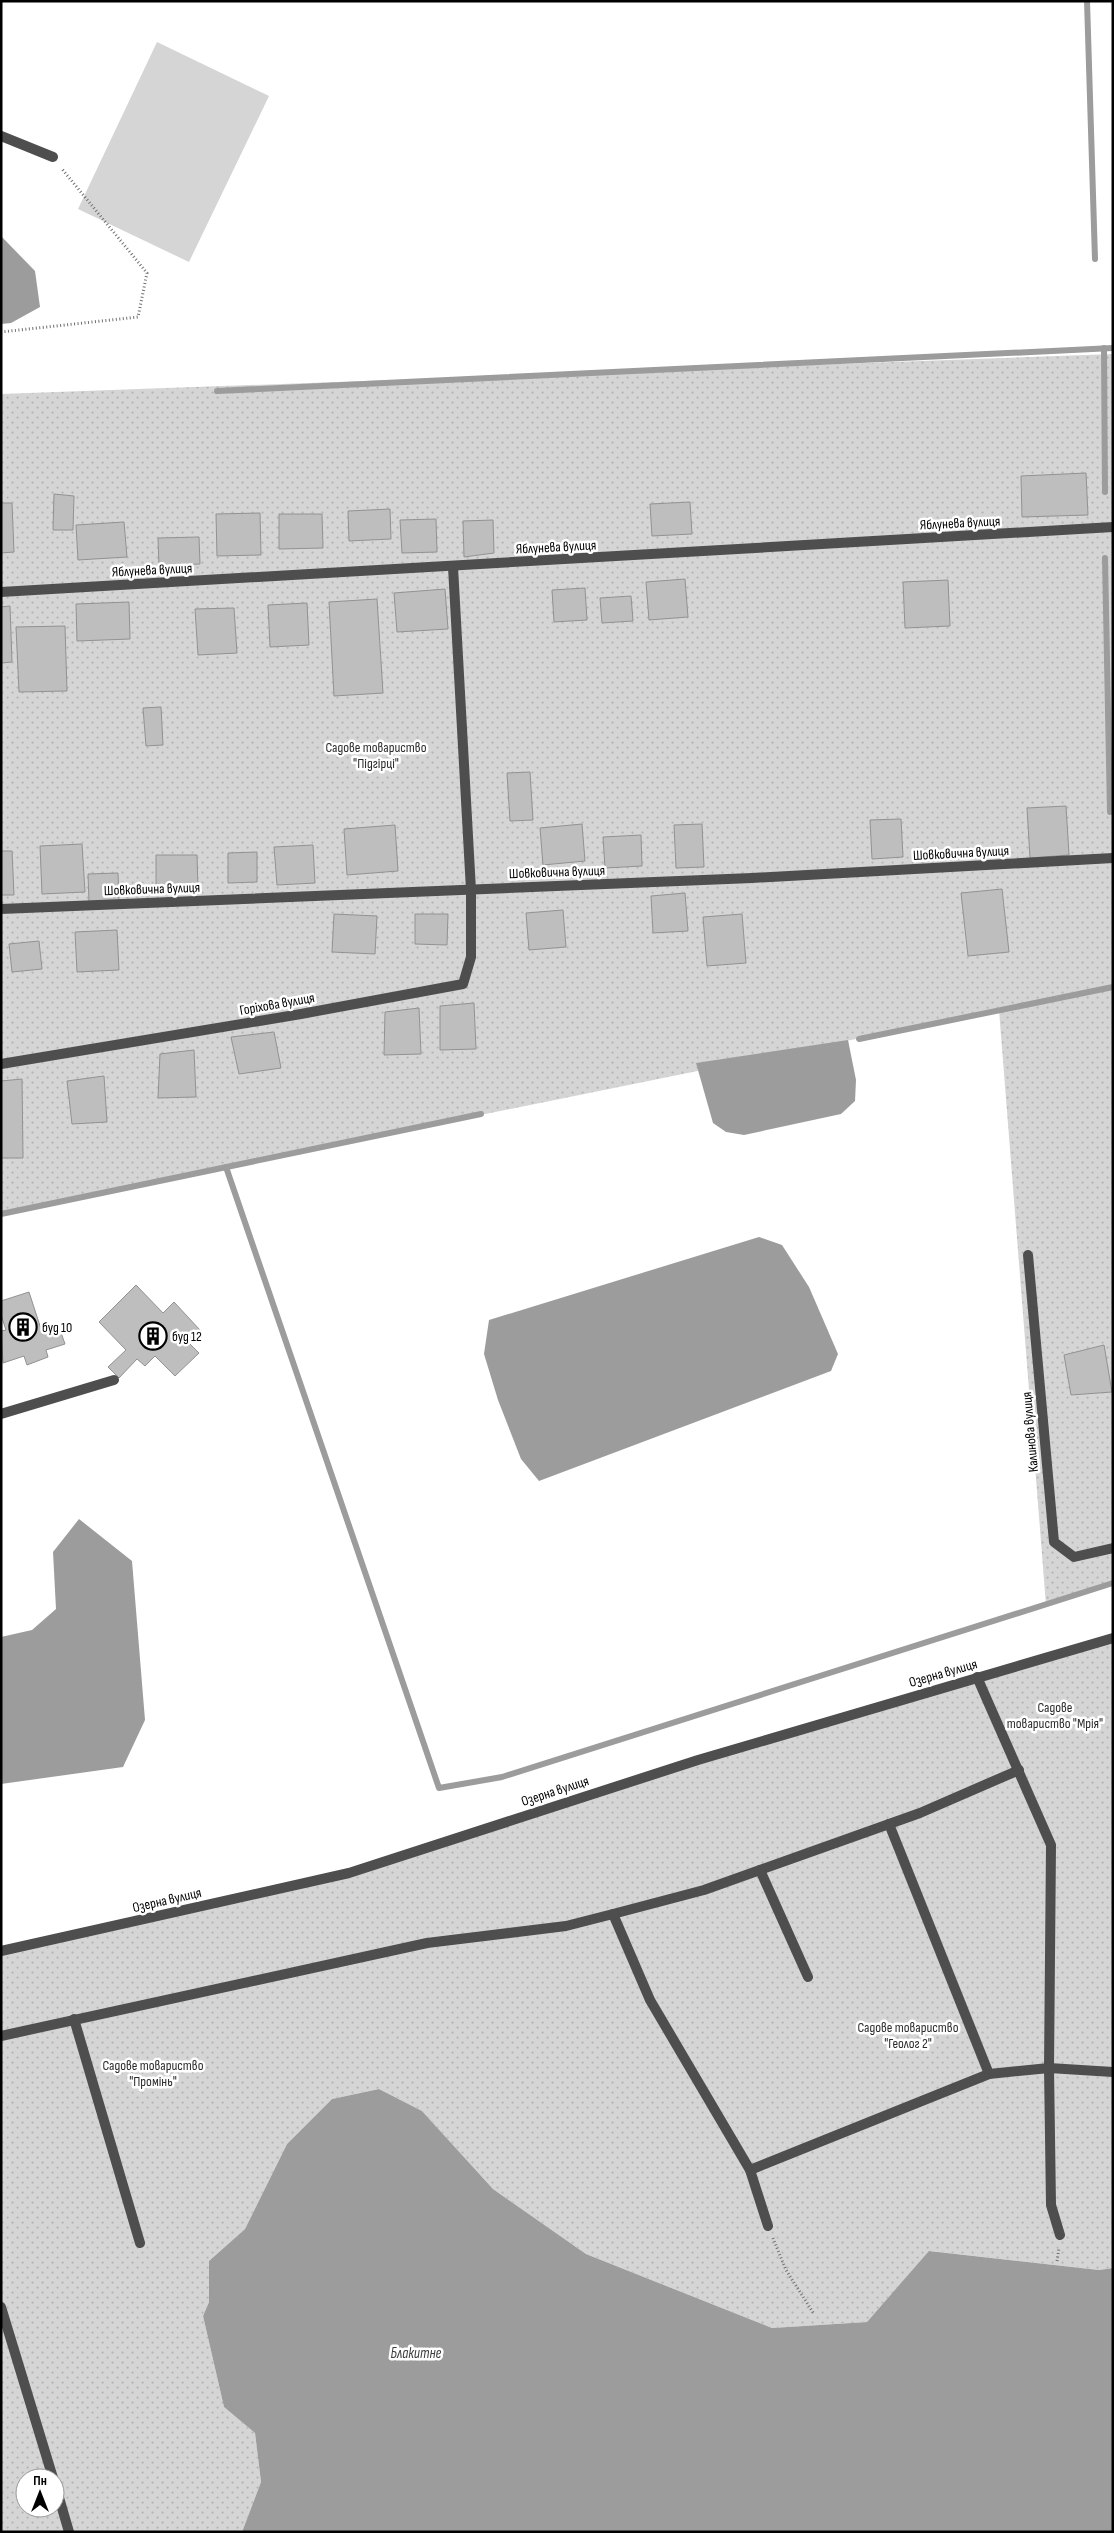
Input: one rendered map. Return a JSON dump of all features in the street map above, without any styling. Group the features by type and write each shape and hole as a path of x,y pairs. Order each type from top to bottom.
{"street":[{"path":"1,136 53,157"},
{"name":"Яблунева вулиця","path":"1,592 1113,527"},
{"path":"453,567 471,890"},
{"name":"Шовковична вулиця","path":"1,909 752,878 1113,858"},
{"name":"Горіхова вулиця","path":"1,1064 301,1014 463,984 472,957 471,890"},
{"name":"Калинова вулиця","path":"1028,1256 1054,1542 1074,1557 1113,1548"},
{"path":"1,1414 114,1380"},
{"name":"Озерна вулиця","path":"1,1951 349,1872 698,1760 1113,1638"},
{"path":"977,1677 1050,1845 1049,2068 1051,2205 1060,2235"},
{"path":"1,2036 427,1943 566,1926 613,1914 704,1890 920,1814 1019,1770"},
{"path":"889,1824 989,2074"},
{"path":"760,1870 808,1977"},
{"path":"613,1914 650,2000 750,2170 768,2226"},
{"path":"74,2019 140,2244"},
{"path":"750,2170 989,2074 1049,2068 1113,2072"},
{"path":"1,2307 50,2468"},
{"path":"65,2516 70,2532"}],"path":[{"path":"1,332 138,317 147,273 53,157"},
{"path":"768,2226 786,2270 814,2314"}],"green space":[{"path":"157,42 269,96 189,262 78,209"},
{"name":"Садове товариство \"Підгірці\"","path":"1113,354 1113,1584 1046,1605 999,1010 1,1212 1,394"},
{"name":"Садове товариство \"Промінь\"","path":"1113,1638 1113,2268 1099,2270 930,2251 867,2322 772,2328 586,2254 493,2189 422,2111 379,2089 332,2099 287,2144 245,2229 209,2261 209,2302 203,2316 224,2407 255,2433 261,2482 242,2532 1,2532 1,1951 349,1873 698,1760"}],"water":[{"path":"1,236 35,271 40,307 11,323 1,324"},
{"path":"848,1040 856,1080 855,1101 841,1114 744,1135 726,1132 713,1123 696,1063"},
{"path":"759,1237 782,1245 809,1287 838,1354 831,1371 539,1481 521,1459 498,1400 484,1354 489,1320"},
{"path":"79,1519 132,1561 145,1720 123,1767 1,1784 1,1637 32,1630 56,1609 53,1552"},
{"name":"Блакитне","path":"379,2089 422,2111 493,2189 586,2254 772,2328 867,2322 929,2251 1099,2270 1113,2268 1113,2532 242,2532 261,2482 255,2433 224,2407 203,2316 209,2302 209,2261 245,2229 287,2144 332,2099"}],"building":[{"path":"1086,473 1088,515 1022,517 1021,476"},
{"path":"54,494 74,496 73,530 53,530"},
{"path":"690,502 692,534 652,536 650,504"},
{"path":"1,503 12,503 14,552 1,553"},
{"path":"390,509 391,539 349,541 348,511"},
{"path":"260,513 261,555 217,556 216,514"},
{"path":"279,514 322,514 323,548 279,549"},
{"path":"436,519 437,552 402,553 400,520"},
{"path":"493,520 494,553 464,557 463,521"},
{"path":"124,522 127,557 78,560 76,525"},
{"path":"199,537 200,564 159,566 158,538"},
{"path":"685,579 688,617 649,620 646,582"},
{"path":"948,580 950,626 905,628 903,582"},
{"path":"585,588 587,620 554,622 552,590"},
{"path":"445,589 448,629 397,632 394,593"},
{"path":"631,596 633,621 602,623 600,598"},
{"path":"377,599 383,693 334,696 329,602"},
{"path":"129,602 130,639 77,641 76,604"},
{"path":"307,603 309,645 270,647 268,605"},
{"path":"10,606 12,662 1,663 1,607"},
{"path":"234,608 237,653 198,655 195,609"},
{"path":"65,626 67,691 19,692 16,627"},
{"path":"161,707 163,745 146,746 143,708"},
{"path":"530,772 533,820 510,821 507,773"},
{"path":"1066,806 1069,855 1030,858 1027,808"},
{"path":"901,819 903,857 872,859 870,820"},
{"path":"582,824 585,861 543,865 540,828"},
{"path":"702,824 704,867 676,868 674,825"},
{"path":"395,825 398,871 347,875 344,829"},
{"path":"641,835 642,866 605,868 603,837"},
{"path":"82,844 85,892 42,894 40,846"},
{"path":"313,845 315,883 277,885 274,847"},
{"path":"1,851 12,851 14,895 1,895"},
{"path":"257,852 257,882 228,883 228,853"},
{"path":"156,855 197,855 198,889 156,889"},
{"path":"118,873 119,901 89,902 88,874"},
{"path":"1002,889 1009,952 968,956 961,893"},
{"path":"685,893 688,931 653,933 651,896"},
{"path":"563,910 566,947 529,950 526,913"},
{"path":"334,914 377,916 375,954 332,952"},
{"path":"415,914 448,914 447,945 415,944"},
{"path":"742,914 746,963 707,966 703,917"},
{"path":"117,930 119,970 77,972 75,932"},
{"path":"39,941 42,969 12,972 9,944"},
{"path":"474,1003 476,1049 440,1050 440,1006"},
{"path":"419,1008 421,1054 384,1055 385,1012"},
{"path":"274,1032 281,1068 239,1074 231,1037"},
{"path":"194,1050 196,1097 158,1098 160,1054"},
{"path":"104,1076 107,1122 72,1124 67,1081"},
{"path":"22,1079 23,1158 1,1158 1,1081"},
{"name":"буд 12","path":"136,1285 163,1313 174,1302 200,1330 188,1342 199,1353 175,1376 155,1356 145,1366 137,1359 119,1378 108,1367 126,1350 99,1322"},
{"name":"буд 10","path":"29,1292 41,1329 58,1324 65,1344 46,1350 48,1357 27,1365 24,1356 3,1363 1,1331 6,1330 1,1315 1,1301"},
{"path":"1104,1345 1112,1392 1071,1395 1064,1355"}],"waterway":[{"path":"1087,1 1095,259"},
{"path":"1104,348 1105,492"},
{"path":"217,391 1113,348"},
{"path":"1105,558 1110,812"},
{"path":"859,1039 1113,987"},
{"path":"1,1214 481,1114"},
{"path":"226,1167 439,1788 502,1777 1113,1583"}],"place":[{"name":"буд 10","path":"23,1327"},
{"name":"буд 12","path":"153,1336"}],"park label":[{"name":"Садове товариство \"Мрія\"","path":"1055,1715"},
{"name":"Садове товариство \"Геолог 2\"","path":"908,2036"}]}
